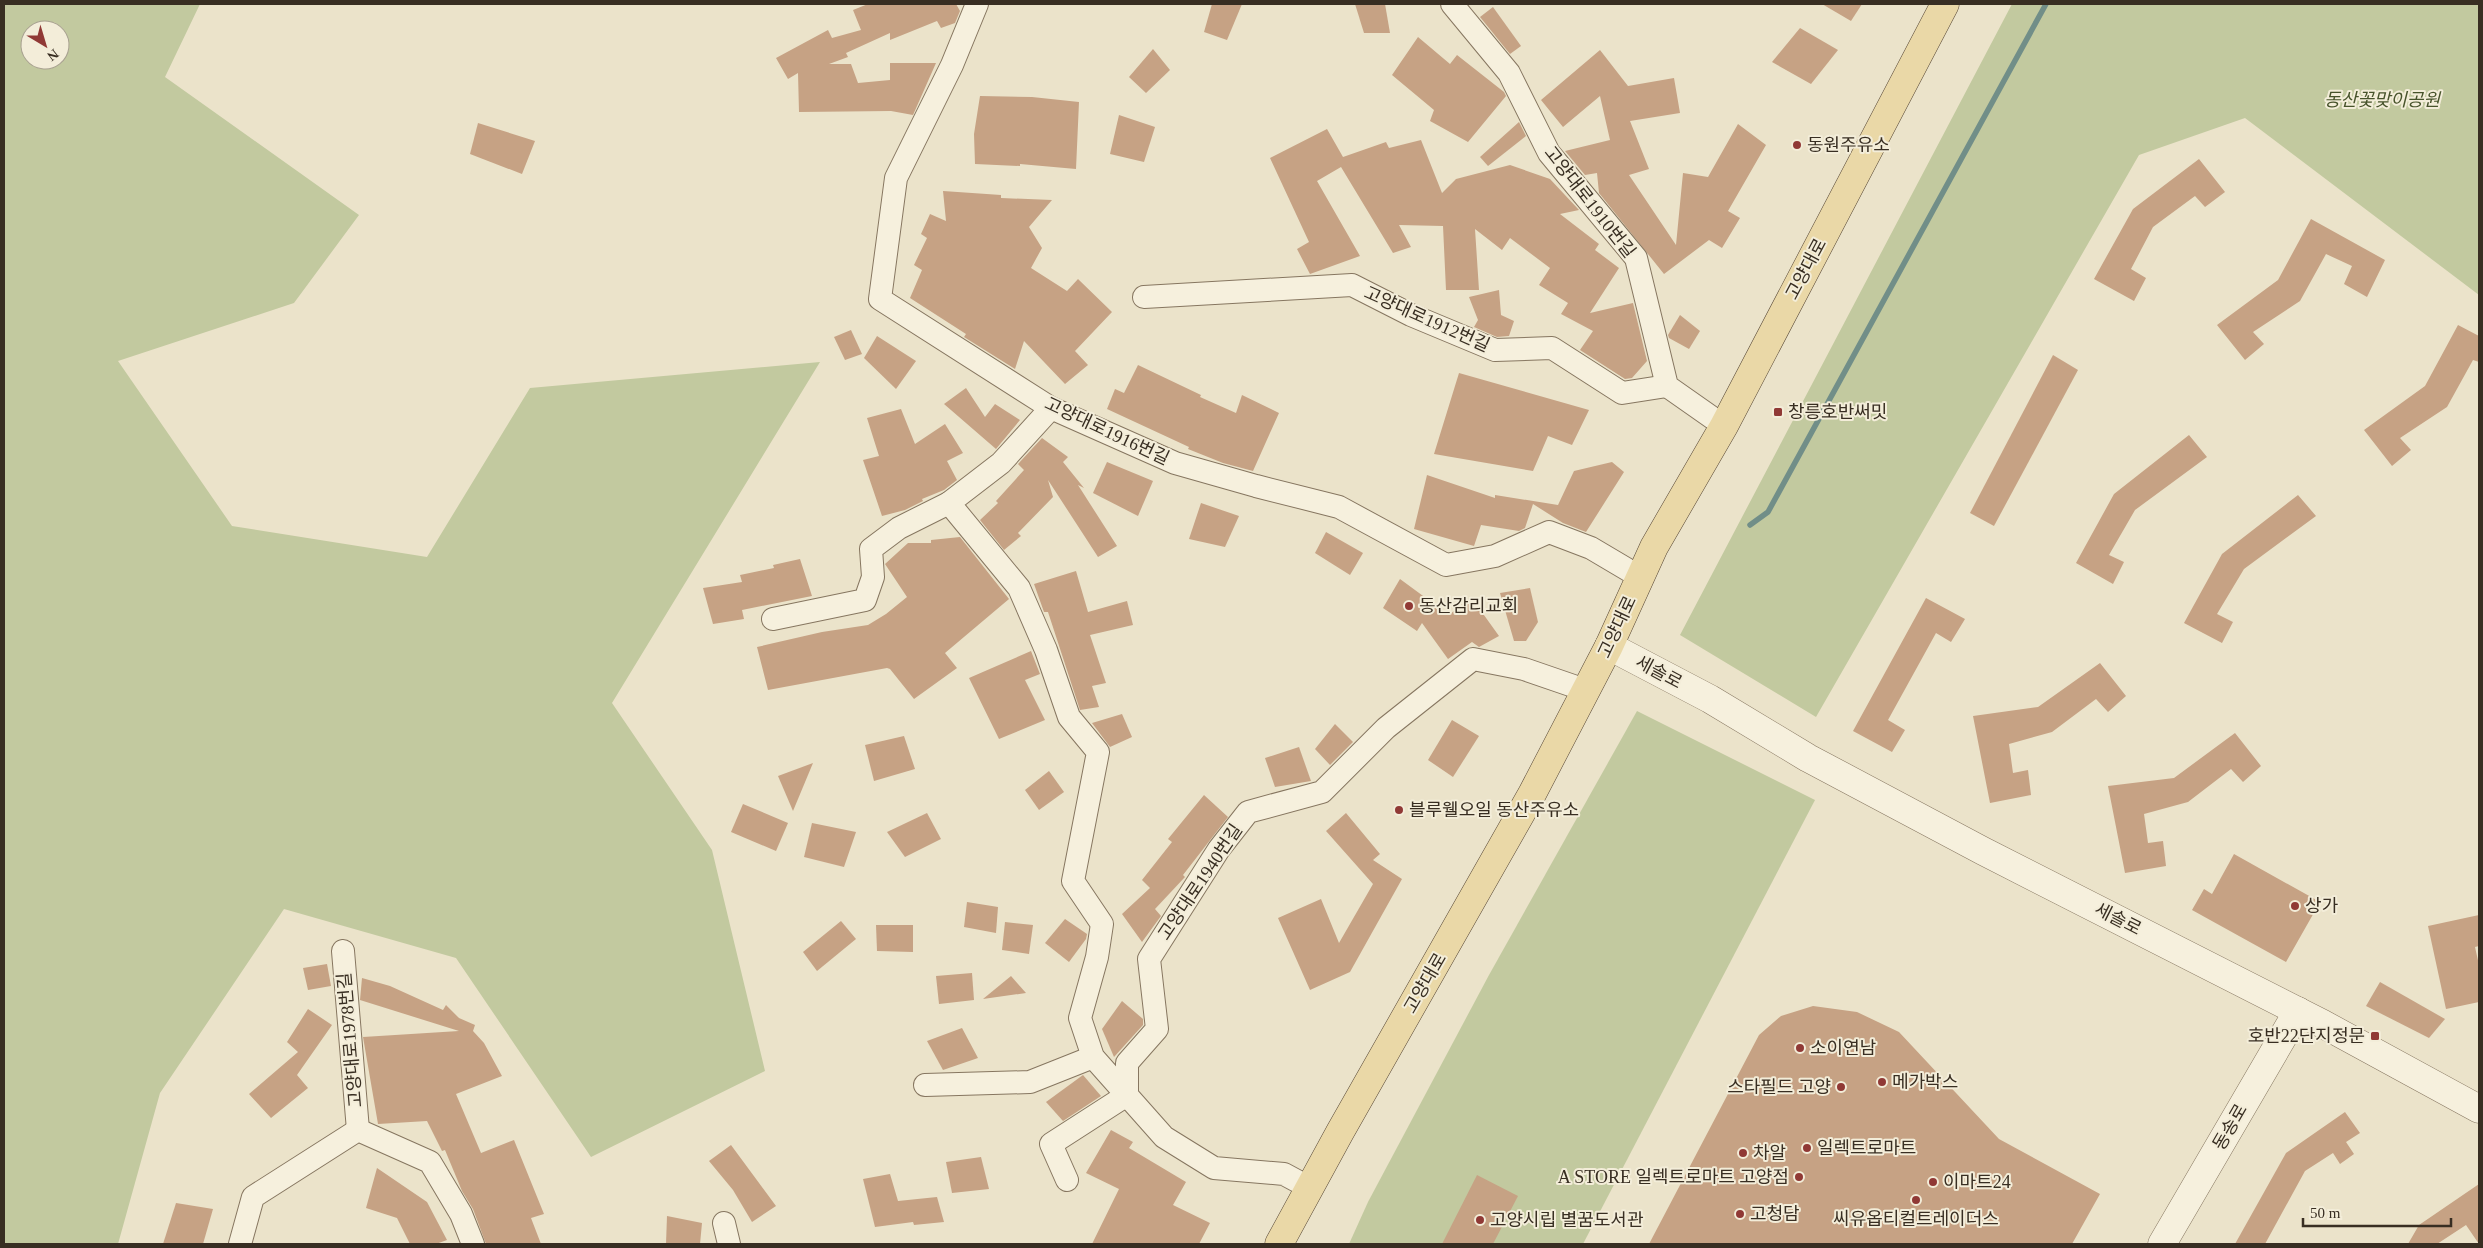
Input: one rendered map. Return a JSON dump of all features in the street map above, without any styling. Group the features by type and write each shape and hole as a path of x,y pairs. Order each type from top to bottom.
{"main road":[{"name":"고양대로","path":"1279,1244 1532,794 1609,646 1654,547 1724,426 1944,4"}],"street":[{"name":"고양대로1916번길","path":"977,4 952,65 896,178 880,299 1051,408 1175,462 1256,486 1340,507 1446,565 1496,556 1549,532 1590,548 1640,577"},
{"name":"고양대로1910번길","path":"1452,4 1509,73 1549,153 1636,258 1667,386"},
{"name":"고양대로1912번길","path":"1144,297 1352,285 1411,314 1495,350 1552,348 1622,393 1667,386"},
{"path":"1667,386 1724,426"},
{"path":"773,619 865,600 873,577 871,549 899,528 949,503 1001,463 1051,408"},
{"path":"949,503 1019,588 1046,650 1069,717 1098,752 1073,881 1102,924 1097,957 1080,1018 1093,1057 1164,1137 1214,1168 1284,1174 1310,1188"},
{"name":"세솔로","path":"1609,646 1710,699 1808,758 1957,837 2298,1011 2479,1109"},
{"name":"고양대로1940번길","path":"1127,1096 1127,1063 1157,1029 1150,959 1219,849 1248,812 1322,792 1386,728 1473,659 1524,669 1586,690"},
{"name":"고양대로1978번길","path":"343,950 358,1130"},
{"name":"동송로","path":"2162,1244 2298,1011"},
{"path":"925,1085 1030,1082 1093,1057"},
{"path":"1067,1180 1051,1144 1127,1096"},
{"name":"고양대로1978번길","path":"240,1244 253,1197 358,1130"},
{"name":"고양대로1978번길","path":"358,1130 430,1162 461,1214 473,1244"},
{"path":"724,1222 729,1244"}],"green space":[{"path":"4,4 200,4 165,77 359,215 294,303 118,361 232,526 427,557 530,388 820,362 612,703 712,850 765,1071 591,1157 456,958 284,909 160,1093 118,1244 4,1244"},
{"name":"동산꽃맞이공원","path":"2012,4 2479,4 2479,295 2245,118 2139,155 1816,717 1680,635"},
{"path":"1637,711 1815,800 1583,1244 1349,1244 1368,1202 1489,975"}],"building":[{"path":"868,4 956,4 960,11 955,23 941,28 937,21 890,40 890,33 846,53 848,57 829,64 851,64 858,83 890,80 890,63 936,63 913,115 891,111 799,112 798,73 788,79 776,58 828,30 832,38 861,30 853,10"},
{"path":"1212,4 1242,4 1227,40 1204,32"},
{"path":"1355,4 1385,4 1390,33 1364,33"},
{"path":"1822,4 1862,4 1851,21"},
{"path":"1493,7 1521,46 1510,54 1480,17"},
{"path":"1800,28 1838,50 1811,84 1772,62"},
{"path":"1418,37 1450,64 1457,55 1504,92 1506,96 1468,142 1430,121 1434,110 1392,75"},
{"path":"1153,49 1170,70 1146,93 1129,77"},
{"path":"1600,50 1628,86 1674,78 1680,113 1630,121 1649,169 1629,175 1676,245 1683,173 1708,177 1738,124 1766,145 1728,211 1740,218 1722,248 1709,240 1664,274 1599,193 1597,173 1585,175 1565,151 1610,140 1600,96 1563,127 1541,100"},
{"path":"980,96 1032,97 1079,102 1076,169 1020,164 1020,166 975,164 974,134"},
{"path":"1119,115 1155,127 1144,162 1110,154"},
{"path":"1519,122 1526,136 1488,166 1480,157"},
{"path":"478,123 535,141 522,174 470,154"},
{"path":"1327,129 1343,157 1386,142 1389,148 1421,140 1442,193 1456,179 1510,165 1550,179 1579,210 1560,214 1599,244 1595,250 1619,268 1590,313 1633,303 1647,361 1632,378 1625,379 1580,350 1593,331 1561,314 1568,303 1539,285 1550,268 1510,238 1502,250 1475,229 1479,290 1446,290 1443,226 1399,225 1411,247 1393,253 1341,167 1317,181 1360,256 1310,274 1297,249 1309,242 1270,158"},
{"path":"2199,159 2225,192 2205,207 2195,196 2153,227 2131,269 2146,278 2134,301 2094,279 2133,209"},
{"path":"943,191 1001,195 1001,198 1052,200 1029,227 1042,248 1031,268 1067,291 1078,279 1112,312 1075,351 1088,365 1065,384 1024,341 1015,369 964,337 966,334 910,298 922,270 914,265 927,238 921,234 930,214 946,221"},
{"path":"2311,219 2385,260 2367,297 2344,284 2352,266 2326,254 2300,301 2253,332 2264,344 2245,360 2217,325 2278,280"},
{"path":"1499,290 1501,315 1514,321 1509,336 1497,337 1474,327 1478,320 1469,297"},
{"path":"1680,315 1700,331 1689,349 1669,338 1668,335"},
{"path":"2458,325 2479,336 2479,362 2473,360 2447,407 2400,438 2411,450 2392,466 2364,430 2425,386"},
{"path":"851,330 862,354 845,360 834,337"},
{"path":"877,336 916,361 896,389 864,358"},
{"path":"2053,355 2078,370 1994,526 1970,513"},
{"path":"1138,365 1236,413 1242,395 1279,413 1253,471 1223,463 1188,449 1189,447 1107,409 1115,389 1124,393"},
{"path":"1459,373 1589,410 1572,445 1548,436 1533,471 1434,454"},
{"path":"966,388 985,417 995,404 1020,420 996,449 944,404"},
{"path":"901,409 915,444 945,424 963,453 947,461 957,480 944,490 922,499 923,501 905,510 882,516 863,460 879,456 867,418"},
{"path":"2189,435 2207,457 2135,510 2109,555 2124,562 2113,584 2076,563 2114,494"},
{"path":"1042,438 1068,457 1063,462 1084,488 1078,485 1117,546 1098,557 1048,480 1053,497 1018,533 1021,536 1004,550 980,520 998,503 996,501 1024,470 1018,464"},
{"path":"1107,462 1153,481 1138,516 1093,493"},
{"path":"1612,462 1624,472 1586,532 1563,523 1533,504 1525,528 1519,531 1481,525 1474,546 1414,529 1427,475 1495,498 1495,495 1558,505 1574,471"},
{"path":"2298,495 2316,516 2244,569 2217,614 2233,622 2222,643 2184,623 2222,554"},
{"path":"1201,503 1239,516 1225,547 1189,539"},
{"path":"1326,532 1363,553 1350,575 1315,553"},
{"path":"960,537 1009,599 945,653 957,668 914,699 890,669 887,668 768,690 757,647 822,632 868,625 886,614 907,597 885,564 908,543 931,543 931,540"},
{"path":"800,559 812,596 742,610 744,619 713,624 703,588 742,582 740,575 774,568 773,565"},
{"path":"1076,571 1088,612 1127,601 1133,625 1090,635 1106,683 1092,686 1099,707 1080,710 1048,612 1044,612 1034,584"},
{"path":"1400,579 1449,615 1471,597 1499,636 1479,647 1472,642 1448,659 1422,623 1417,631 1383,608"},
{"path":"1530,588 1538,622 1526,641 1514,641 1500,593"},
{"path":"1926,598 1965,619 1951,642 1936,633 1888,720 1905,730 1892,752 1853,731"},
{"path":"1031,651 1040,674 1025,680 1045,720 999,739 969,678"},
{"path":"2100,663 2126,696 2108,712 2096,699 2052,732 2009,744 2013,773 2028,770 2031,795 1990,803 1973,716 2038,707"},
{"path":"1122,714 1132,737 1110,747 1092,723"},
{"path":"1452,720 1479,736 1453,777 1428,760"},
{"path":"1335,724 1353,742 1330,765 1315,749"},
{"path":"2235,733 2261,766 2243,782 2231,769 2188,802 2144,814 2148,843 2163,841 2166,866 2125,873 2108,786 2174,778"},
{"path":"904,736 915,769 874,781 865,745"},
{"path":"1299,747 1311,781 1275,787 1265,758"},
{"path":"813,763 793,811 778,776"},
{"path":"1049,771 1064,792 1039,810 1025,790"},
{"path":"1204,795 1228,817 1183,875 1185,877 1155,909 1161,916 1142,942 1122,914 1150,888 1142,880 1172,842 1168,839"},
{"path":"743,804 788,823 776,851 731,832"},
{"path":"927,813 941,839 905,857 887,832"},
{"path":"1346,813 1380,854 1373,860 1402,879 1350,972 1310,990 1278,918 1321,899 1339,943 1373,884 1326,831"},
{"path":"812,823 856,832 844,867 804,857"},
{"name":"상가","path":"2234,854 2320,902 2286,962 2192,910 2204,889 2212,894"},
{"path":"967,902 998,907 996,933 964,927"},
{"path":"2479,915 2479,946 2475,947 2479,965 2479,1002 2446,1009 2428,926"},
{"path":"1065,919 1087,934 1086,939 1069,962 1045,943"},
{"path":"841,921 856,939 817,971 803,952"},
{"path":"1005,922 1033,925 1029,954 1002,950"},
{"path":"876,925 913,925 913,952 877,951"},
{"path":"327,964 331,986 308,990 303,968"},
{"path":"972,973 974,1000 939,1004 936,976"},
{"path":"1011,976 1026,993 983,999"},
{"path":"362,978 390,986 443,1010 446,1005 459,1018 475,1025 473,1031 484,1043 502,1076 456,1094 481,1153 514,1140 544,1214 531,1218 541,1244 486,1244 473,1209 462,1191 445,1150 442,1151 427,1121 378,1124 363,1037 459,1031 360,1000"},
{"path":"2380,982 2445,1019 2429,1038 2366,1006"},
{"path":"1122,1001 1143,1019 1143,1025 1114,1057 1102,1029"},
{"name":"스타필드 고양","path":"1813,1006 1857,1012 1899,1032 1999,1139 2100,1194 2072,1244 1649,1244 1759,1035 1781,1016"},
{"path":"308,1009 332,1025 297,1075 308,1088 271,1118 249,1094 298,1052 287,1042"},
{"path":"962,1028 978,1058 943,1070 927,1041"},
{"path":"1083,1075 1101,1096 1063,1121 1046,1102"},
{"path":"2345,1112 2360,1133 2346,1142 2354,1154 2340,1164 2333,1153 2305,1171 2265,1244 2235,1244 2286,1153"},
{"path":"1111,1130 1133,1142 1129,1148 1186,1182 1173,1205 1210,1223 1199,1244 1092,1244 1119,1189 1086,1173"},
{"path":"731,1145 776,1206 752,1222 733,1190 709,1161"},
{"path":"981,1157 989,1189 952,1193 946,1162"},
{"path":"377,1168 427,1202 447,1240 436,1244 410,1244 397,1218 366,1208"},
{"path":"890,1174 898,1201 937,1197 944,1222 914,1225 913,1222 875,1227 863,1179"},
{"name":"고양시립 별꿈도서관","path":"1477,1175 1518,1196 1493,1244 1442,1244"},
{"path":"2479,1184 2479,1244 2466,1225 2437,1244 2408,1244 2419,1225"},
{"path":"176,1203 213,1209 203,1244 163,1244"},
{"path":"667,1216 702,1223 700,1244 666,1244"}],"waterway":[{"path":"1750,525 1768,512 2046,4"}],"place":[{"name":"동원주유소","path":"1797,145"},
{"name":"창릉호반써밋","path":"1778,412"},
{"name":"동산감리교회","path":"1409,606"},
{"name":"블루웰오일 동산주유소","path":"1399,810"},
{"name":"상가","path":"2295,906"},
{"name":"호반22단지정문","path":"2375,1036"},
{"name":"소이연남","path":"1800,1048"},
{"name":"메가박스","path":"1882,1082"},
{"name":"스타필드 고양","path":"1841,1087"},
{"name":"일렉트로마트","path":"1807,1148"},
{"name":"차알","path":"1743,1153"},
{"name":"A STORE 일렉트로마트 고양점","path":"1799,1177"},
{"name":"이마트24","path":"1933,1182"},
{"name":"씨유옵티컬트레이더스","path":"1916,1200"},
{"name":"고청담","path":"1740,1214"},
{"name":"고양시립 별꿈도서관","path":"1480,1220"}]}
